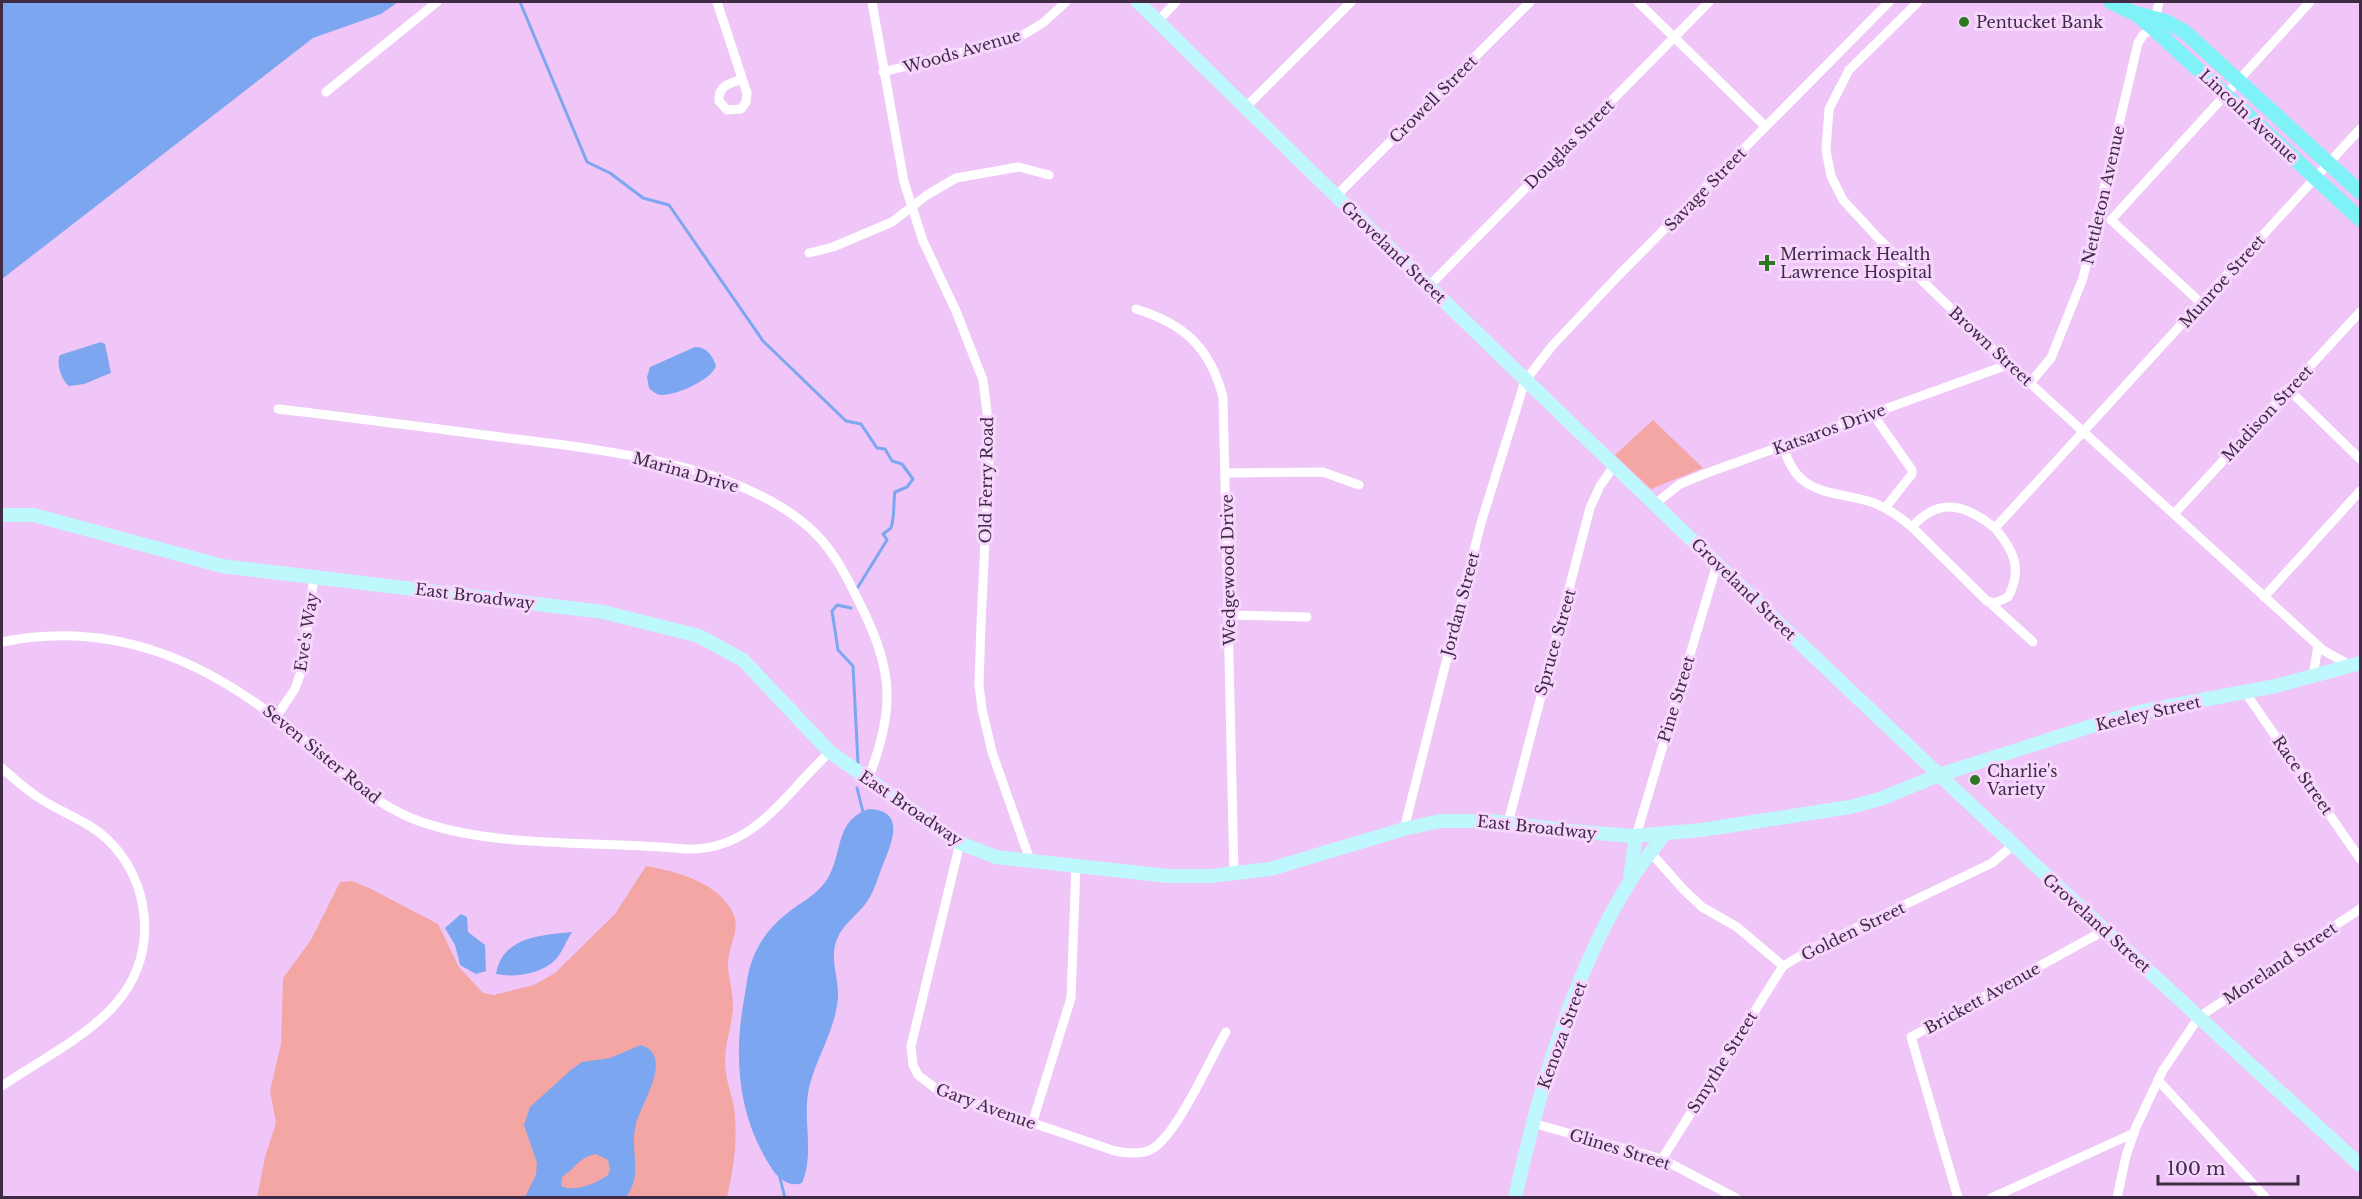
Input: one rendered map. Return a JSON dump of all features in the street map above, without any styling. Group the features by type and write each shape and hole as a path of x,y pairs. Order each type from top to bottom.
{"main road":[{"name":"Lincoln Avenue","path":"2111,2 2154,23 2185,32 2361,192"},
{"name":"Lincoln Avenue","path":"2154,23 2224,93 2361,219"}],"street":[{"path":"326,92 437,2"},
{"path":"717,2 742,80"},
{"name":"Old Ferry Road","path":"872,2 904,182 923,241 965,332 983,380 990,436 981,624 982,709 992,752 1030,860"},
{"name":"Woods Avenue","path":"883,72 1018,38 1043,23 1066,2"},
{"name":"Groveland Street","path":"1138,2 1525,381 2012,846 2361,1165"},
{"path":"1158,21 1176,2"},
{"path":"1245,108 1351,2"},
{"name":"Crowell Street","path":"1336,196 1530,2"},
{"path":"1638,2 1766,126"},
{"name":"Douglas Street","path":"1429,286 1709,2"},
{"name":"Savage Street","path":"1525,381 1577,318 1889,2 1905,15"},
{"name":"Brown Street","path":"1918,2 1850,70 1829,110 1825,138 1831,176 1843,200 2030,383 2318,646 2356,664"},
{"name":"Nettleton Avenue","path":"2030,383 2051,358 2084,278 2138,43 2154,23 2159,2"},
{"path":"2201,303 2111,219 2224,93 2310,2"},
{"name":"Munroe Street","path":"1995,528 2361,129"},
{"path":"809,253 833,247 892,222 927,195 956,178 1019,167 1049,175"},
{"name":"Wedgewood Drive","path":"1136,309 1163,319 1189,334 1212,367 1224,404 1234,874"},
{"name":"Madison Street","path":"2174,514 2361,312"},
{"name":"Katsaros Drive","path":"1655,504 1680,484 2010,364"},
{"name":"Jordan Street","path":"1404,829 1481,524 1525,381"},
{"path":"2288,389 2361,459"},
{"name":"Marina Drive","path":"278,409 622,454 736,485 785,511 816,533 834,555 881,650 887,678 887,706 878,753 868,780"},
{"path":"1872,413 1912,470 1912,474 1885,508"},
{"path":"1783,445 1793,472 1810,486 1885,508 1912,527 1987,601 2033,642"},
{"name":"Spruce Street","path":"1508,823 1590,508 1600,486 1614,466"},
{"path":"1226,473 1323,472 1359,485"},
{"path":"2264,597 2361,491"},
{"path":"1912,527 1928,512 1950,506 1976,513 1995,528 2013,552 2018,573 2008,597 1998,603 1987,601"},
{"name":"East Broadway","path":"2,515 34,515 222,566 603,612 699,636 743,660 830,752 960,843 996,857 1168,876 1234,874 1270,869 1404,829 1440,821 1508,823 1636,836 1664,834 1850,807 1880,799 1939,775"},
{"name":"Pine Street","path":"1636,836 1717,564"},
{"name":"Eve's Way","path":"276,717 295,689 302,669 314,576"},
{"path":"1229,615 1307,617"},
{"name":"Seven Sister Road","path":"2,642 61,636 88,637 140,646 182,660 214,675 276,717 371,796 429,825 470,835 685,849 719,846 750,833 763,822 830,752"},
{"path":"2313,676 2318,646"},
{"name":"Keeley Street","path":"1939,775 2144,711 2245,692 2356,664"},
{"name":"Race Street","path":"2245,692 2361,859"},
{"path":"2,768 43,801 91,826 114,847 136,882 144,912 145,933 135,974 113,1009 96,1024 2,1086"},
{"name":"Kenoza Street","path":"1515,1197 1532,1123 1584,974 1630,881 1664,834"},
{"name":"Kenoza Street","path":"1630,881 1636,836"},
{"name":"Gary Avenue","path":"960,843 911,1046 913,1065 918,1075 939,1091 1115,1151 1137,1153 1152,1149 1168,1133 1226,1032"},
{"name":"Golden Street","path":"1651,853 1702,907 1737,927 1783,966 1810,950 1992,863 2012,846"},
{"path":"1032,1124 1071,998 1076,865"},
{"name":"Moreland Street","path":"2199,1017 2361,909"},
{"name":"Brickett Avenue","path":"1958,1197 1911,1037 2105,930"},
{"name":"Smythe Street","path":"1662,1159 1783,966"},
{"path":"2117,1197 2126,1156 2134,1133 2158,1080 2199,1017"},
{"path":"2158,1080 2266,1197"},
{"name":"Glines Street","path":"1532,1123 1662,1159 1736,1197"},
{"path":"1991,1197 2134,1133"}],"shaded area":[{"path":"1653,420 1703,468 1651,489 1615,455"},
{"path":"646,866 671,871 696,880 719,895 734,915 736,927 728,964 733,1013 725,1063 734,1107 735,1142 727,1197 257,1198 265,1157 276,1123 270,1091 281,1044 283,978 311,940 340,882 352,881 371,889 438,924 459,967 483,993 494,995 534,985 555,973 615,914"}],"water":[{"path":"2,2 398,2 381,14 313,38 2,279"},
{"path":"101,342 105,344 111,373 84,384 69,386 60,371 60,355"},
{"path":"695,347 706,350 715,362 716,366 708,376 693,386 668,394 658,394 649,388 647,377 650,367"},
{"path":"868,809 888,815 892,822 892,839 870,897 837,939 834,953 838,990 836,1009 809,1088 806,1171 802,1183 793,1184 781,1179 772,1169 751,1128 745,1106 741,1085 739,1040 748,976 751,962 766,935 780,919 825,883 845,829 850,821"},
{"path":"461,914 467,917 468,932 485,945 486,971 476,974 460,965 455,945 445,928"},
{"path":"572,932 557,957 543,969 519,975 496,974 506,952 515,945 536,937"},
{"path":"641,1045 651,1051 655,1059 656,1070 653,1081 636,1124 634,1180 626,1197 525,1197 536,1175 537,1163 524,1125 530,1107 582,1062 610,1058","holes":["596,1154 608,1160 610,1170 603,1178 579,1188 561,1186 562,1177 581,1160"]}],"waterway":[{"path":"520,2 587,162 610,173 643,198 669,205 763,341 846,421 861,424 877,448 885,449 892,461 902,464 913,479 907,487 895,492 891,528 883,534 887,540 858,587"},
{"path":"851,608 837,605 832,611 838,650 853,666 858,763"},
{"path":"857,788 863,812"},
{"path":"779,1174 785,1198"}],"place":[{"name":"Pentucket Bank","path":"1964,22"},
{"name":"Merrimack Health Lawrence Hospital","path":"1767,263"},
{"name":"Charlie's Variety","path":"1975,780"}]}
